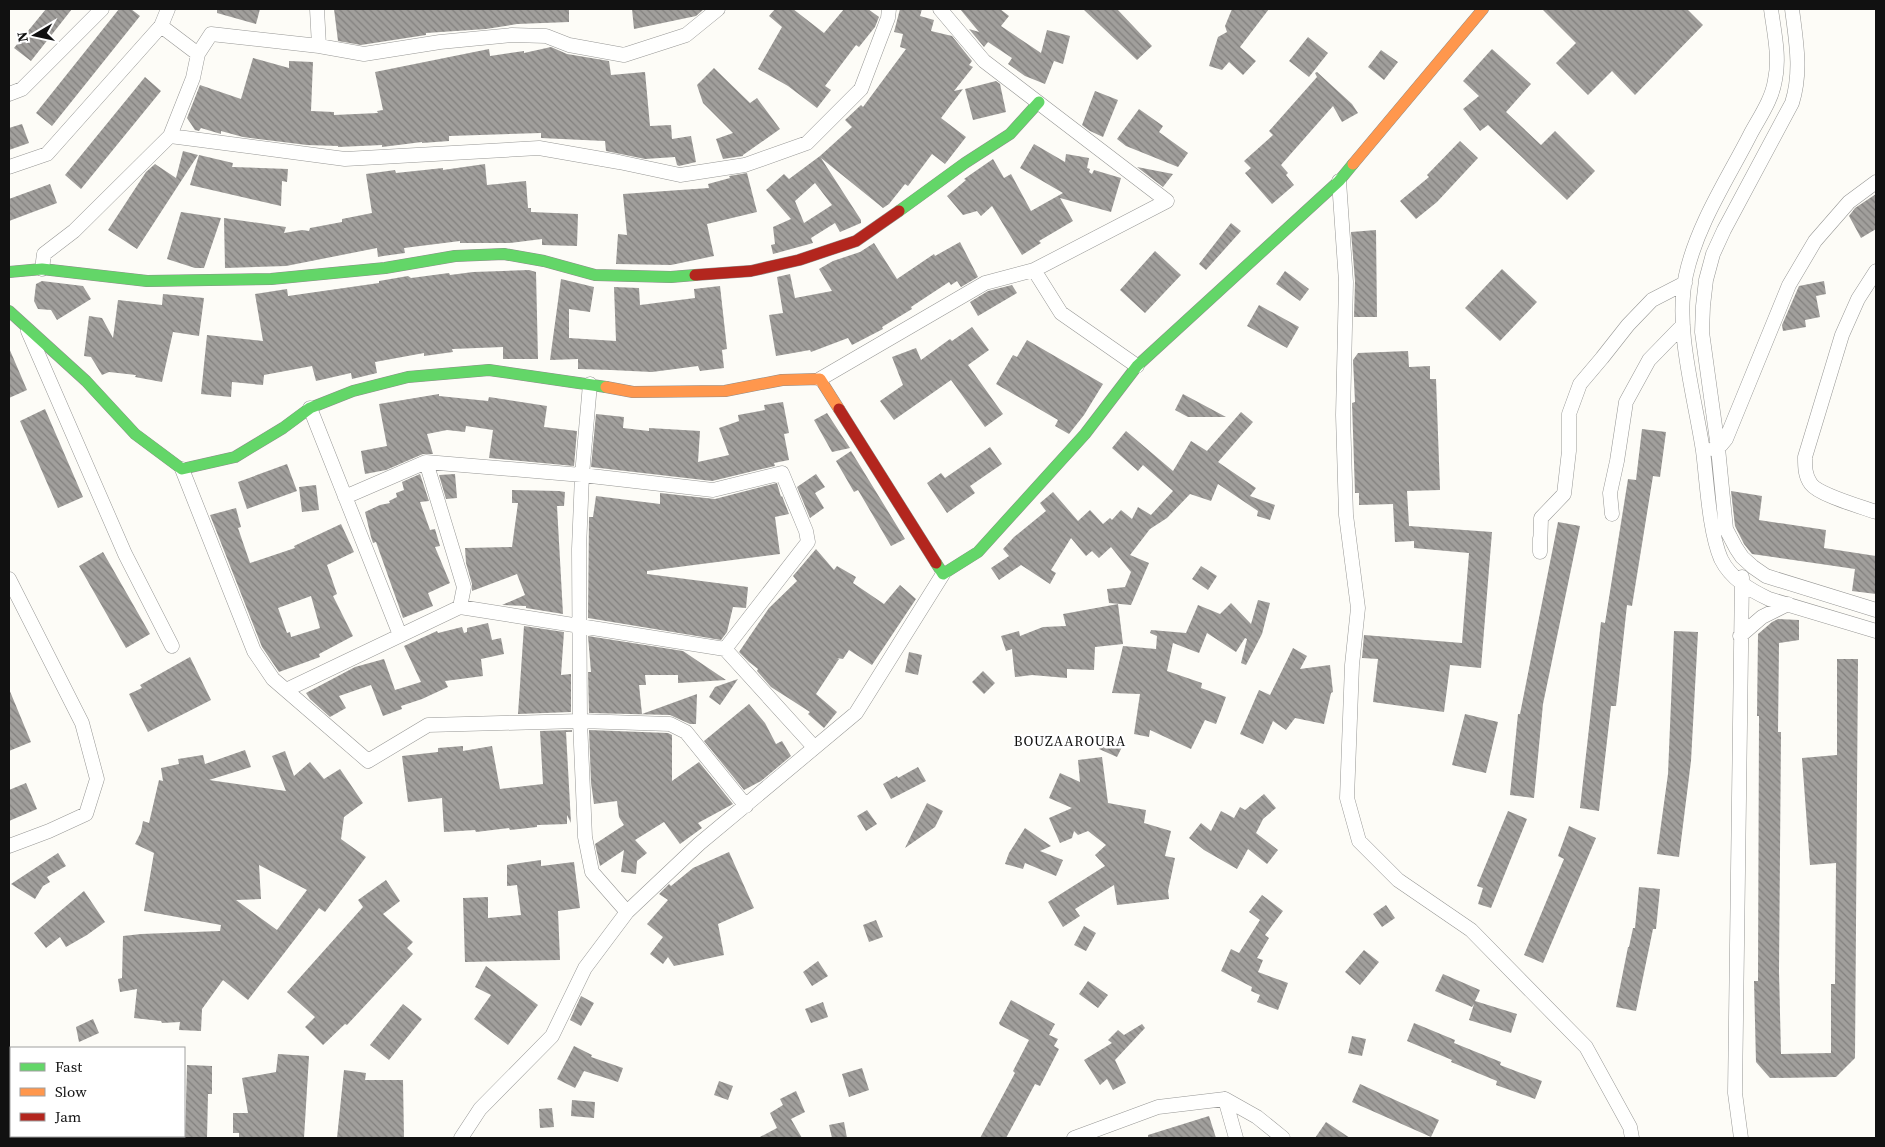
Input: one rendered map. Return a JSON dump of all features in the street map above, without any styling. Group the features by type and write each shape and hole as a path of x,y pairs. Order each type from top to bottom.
{"street":[{"path":"9,94 22,89 102,9"},
{"path":"9,167 47,154 161,26 168,9"},
{"path":"317,9 319,46"},
{"path":"42,268 44,254 74,231 170,136 193,78 198,54 211,34 319,46 364,54 440,42 520,35 546,36 569,45 624,55 686,35 718,9"},
{"path":"170,136 345,159 539,148 680,175 745,165 807,144 861,89 890,9"},
{"path":"182,470 235,457 283,428 310,408 353,391 408,377 489,370 634,392 724,391 782,380 820,379 985,283 1034,270 1167,201 984,61 940,9"},
{"path":"461,1138 480,1109 552,1036 586,968 626,912 699,844 856,713 943,574 978,552 1085,434 1137,366 1266,250 1339,181 1483,9"},
{"path":"1771,9 1777,68 1771,94 1705,221 1694,248 1682,304 1683,325 1716,546 1722,560 1731,573 1741,584 1753,592 1770,599 1876,631 1876,640"},
{"path":"1792,9 1798,59 1797,89 1785,116 1713,254 1702,306 1702,332 1718,448 1726,528 1730,539 1742,557 1760,572 1781,582 1876,610"},
{"path":"161,26 198,54"},
{"path":"9,272 42,268 148,281 271,279 385,268 455,256 504,254 544,261 595,275 671,277 751,271 799,260 856,241 1010,134 1038,102"},
{"path":"1339,181 1346,282 1344,415 1346,515 1358,608 1352,665 1347,798 1359,841 1398,880 1471,930 1586,1046 1630,1127 1632,1138"},
{"path":"1703,451 1718,448 1726,439 1789,285 1815,241 1849,202 1876,182"},
{"path":"1034,270 1061,314 1137,366"},
{"path":"1876,271 1858,299 1842,335 1805,458 1806,473 1812,486 1826,494 1876,512"},
{"path":"1540,538 1540,552 1542,518 1564,494 1569,451 1569,414 1580,384 1628,325 1652,300 1685,283"},
{"path":"9,311 86,381 135,434 182,470 254,651 273,679 368,761 428,725 580,721 670,724 686,732 746,806"},
{"path":"1612,514 1610,493 1626,402 1649,360 1683,325"},
{"path":"25,326 125,554 172,646"},
{"path":"820,379 943,574"},
{"path":"590,384 582,476 579,549 580,721 585,838 592,872 626,912"},
{"path":"310,408 400,635"},
{"path":"345,497 426,462 713,490 782,473 806,531 808,542 726,649"},
{"path":"426,462 464,587 460,607"},
{"path":"1742,557 1735,1093 1742,1138"},
{"path":"9,579 82,723 97,779 86,814 9,846"},
{"path":"1740,636 1762,617 1788,604"},
{"path":"286,690 460,607 726,649 814,747"},
{"path":"1225,1099 1236,1138"},
{"path":"1074,1138 1158,1107 1225,1099 1257,1117 1284,1138"}],"building":[{"path":"46,9 72,9 31,61 14,48"},
{"path":"119,9 131,9 140,16 52,126 36,113"},
{"path":"217,9 260,9 256,24 217,13"},
{"path":"334,9 569,9 569,22 517,24 486,29 426,33 426,35 361,45 338,41"},
{"path":"632,9 704,9 696,16 634,29"},
{"path":"775,9 793,9 824,33 844,9 868,9 879,17 875,27 859,47 856,45 825,86 831,90 817,108 788,86 758,69 782,27 769,16"},
{"path":"900,9 922,9 920,16 934,20 931,31 952,36 972,61 969,65 973,67 954,91 963,89 941,118 966,137 945,164 932,154 908,186 905,184 889,204 883,208 821,158 861,220 861,223 840,232 835,223 811,238 813,243 773,254 771,245 775,244 773,227 791,219 766,190 784,174 789,179 820,156 852,127 845,120 861,105 863,107 906,49 900,47 903,34 894,32","holes":["815,183 832,205 804,223 795,201"]},
{"path":"960,9 1000,9 1009,16 1001,26 1041,53 1047,30 1070,36 1063,64 1054,61 1045,84 1025,76 1008,64 1012,58 988,42 984,47 969,29 979,32"},
{"path":"1083,9 1117,9 1152,46 1137,60"},
{"path":"1232,9 1269,9 1240,47 1256,61 1243,75 1229,62 1222,70 1209,66 1218,37 1227,32 1225,26"},
{"path":"1542,9 1687,9 1703,25 1635,95 1612,71 1588,95 1556,63 1576,43"},
{"path":"1308,37 1328,53 1309,77 1289,61"},
{"path":"551,47 567,54 609,61 611,75 645,72 650,126 671,125 672,139 691,136 696,162 679,166 675,157 645,159 606,151 605,141 541,138 541,133 449,136 449,141 382,147 382,145 338,147 307,145 243,137 221,131 221,134 201,128 199,131 195,130 187,118 200,85 241,99 253,58 289,68 289,61 313,62 311,111 334,112 334,115 378,113 377,111 383,110 375,72 489,49 490,56 524,51 524,53"},
{"path":"1492,49 1531,84 1506,112 1541,145 1555,131 1595,171 1567,200 1488,125 1480,131 1463,109 1479,96 1463,81"},
{"path":"1381,50 1398,62 1384,80 1368,67"},
{"path":"714,68 750,103 757,98 780,129 743,156 723,159 716,139 733,133 703,103 697,85"},
{"path":"1317,72 1352,104 1358,113 1342,122 1333,106 1281,165 1288,173 1286,175 1294,185 1272,204 1245,173 1251,168 1244,161 1273,135 1269,131 1317,77 1315,73"},
{"path":"145,77 161,91 81,189 65,175"},
{"path":"996,81 1000,84 1006,112 973,120 965,89"},
{"path":"1095,91 1118,100 1103,137 1082,125"},
{"path":"1139,109 1163,126 1159,132 1188,153 1178,167 1126,146 1117,139"},
{"path":"22,124 29,143 9,150 9,128"},
{"path":"1460,141 1478,158 1437,202 1416,219 1400,201 1429,177 1427,175"},
{"path":"1034,144 1065,162 1066,154 1089,158 1087,168 1090,169 1089,172 1092,174 1094,170 1121,178 1111,212 1060,198 1073,221 1039,241 1041,243 1022,255 992,206 981,216 977,211 963,215 947,196 966,180 964,179 993,159 1004,178 1011,174 1031,211 1063,193 1020,168"},
{"path":"183,151 198,155 137,249 108,230 146,172 155,164 176,178"},
{"path":"199,155 233,163 232,167 288,169 287,182 282,181 281,206 190,185"},
{"path":"485,164 487,185 526,181 528,208 531,208 531,212 578,214 577,246 542,245 542,239 510,243 460,243 460,241 404,248 405,253 378,257 377,248 286,266 225,268 224,218 286,227 284,233 302,230 309,231 310,228 342,222 342,219 372,213 366,174 395,170 396,173 443,168 443,170"},
{"path":"1137,167 1173,174 1163,187"},
{"path":"747,173 757,212 707,224 714,256 671,265 616,264 618,234 627,235 623,194 709,188 708,184 730,178 729,176"},
{"path":"50,184 57,203 9,221 9,199"},
{"path":"1876,194 1876,229 1861,238 1849,216 1855,208"},
{"path":"181,212 221,218 204,268 195,268 167,259"},
{"path":"1231,223 1241,231 1206,270 1199,264"},
{"path":"1376,230 1377,317 1354,317 1355,281 1351,232"},
{"path":"960,242 978,277 961,287 957,281 951,285 949,282 911,307 912,309 882,327 883,329 852,345 848,338 811,352 810,350 776,356 769,315 783,313 777,277 790,274 795,298 832,291 819,269 833,261 860,252 874,243 897,279 934,254 935,256"},
{"path":"1155,251 1181,275 1145,313 1120,290"},
{"path":"1502,269 1537,302 1500,341 1465,308"},
{"path":"529,270 536,272 538,359 503,359 503,347 452,349 453,352 424,356 424,353 375,362 377,373 352,379 351,373 316,381 312,366 264,375 263,385 232,382 231,397 201,394 207,335 263,341 255,294 287,289 288,296 379,283 379,281 408,276 411,278 449,273 450,275 473,272"},
{"path":"1285,271 1309,289 1300,301 1276,284"},
{"path":"561,279 594,287 590,312 569,309 569,338 616,341 614,287 639,288 640,305 695,298 694,289 720,286 727,349 722,350 724,368 700,371 698,366 652,372 578,369 578,359 550,360"},
{"path":"42,281 83,286 91,299 57,320 51,310 38,309 34,301 36,284"},
{"path":"1824,281 1826,294 1816,296 1820,317 1805,320 1806,327 1783,331 1782,325 1799,286"},
{"path":"1012,285 1017,293 978,316 970,302 988,291"},
{"path":"163,294 204,298 199,336 173,332 162,382 135,377 136,375 109,372 102,375 91,357 84,356 89,316 102,318 113,338 118,300 162,305"},
{"path":"1259,305 1299,327 1287,348 1247,326"},
{"path":"972,327 989,350 968,365 1003,414 985,427 951,380 894,420 880,401 903,385 892,357 916,348 921,360 950,339 952,341"},
{"path":"1027,340 1103,384 1084,415 1069,434 1055,426 1058,420 996,384 1013,355 1017,357"},
{"path":"9,348 27,390 9,398"},
{"path":"1408,351 1409,367 1430,366 1430,379 1436,379 1440,490 1407,491 1409,526 1492,532 1481,668 1450,665 1444,712 1373,702 1378,659 1362,658 1364,635 1462,643 1469,553 1414,548 1414,541 1395,542 1393,504 1359,505 1359,493 1355,493 1352,403 1355,402 1353,360 1358,353"},
{"path":"439,394 439,396 488,401 489,397 547,406 544,427 577,431 574,466 489,458 493,430 466,426 465,432 447,430 427,434 433,454 423,454 386,470 365,474 361,451 387,446 379,404"},
{"path":"1183,394 1226,417 1188,417 1175,410"},
{"path":"783,402 789,433 784,434 789,460 774,463 775,466 712,481 591,467 596,414 624,417 623,428 649,431 649,428 700,431 698,462 729,455 719,428 739,421 738,415 765,410 764,405"},
{"path":"45,409 83,497 58,508 20,421"},
{"path":"1241,412 1253,422 1218,462 1256,488 1250,496 1275,505 1270,520 1257,516 1258,511 1218,484 1211,501 1190,494 1167,518 1150,529 1130,555 1149,563 1131,605 1109,603 1107,589 1125,587 1131,572 1111,547 1099,558 1092,551 1086,556 1071,538 1051,570 1056,573 1050,584 1021,565 999,580 991,568 1009,556 1003,549 1014,537 1046,511 1040,503 1053,492 1078,521 1090,510 1103,524 1110,518 1112,520 1121,510 1132,519 1138,507 1151,515 1173,491 1143,465 1138,471 1112,448 1126,431 1173,471 1191,441 1207,451"},
{"path":"827,413 850,448 832,452 814,420"},
{"path":"1642,429 1666,432 1660,477 1653,476 1632,606 1627,605 1616,706 1611,706 1599,811 1580,808 1601,622 1605,623 1628,479 1636,480"},
{"path":"990,447 1002,464 970,486 975,493 947,513 927,483 941,473 945,478"},
{"path":"851,451 905,539 891,546 858,490 854,492 836,461"},
{"path":"287,464 297,491 247,509 238,482"},
{"path":"420,474 429,501 420,502 430,530 435,529 440,546 435,547 450,583 428,593 433,606 403,618 376,542 373,543 365,512 380,505 390,503 389,501 397,497 396,493 404,490 402,482"},
{"path":"455,474 457,498 446,499 439,475"},
{"path":"816,474 825,487 815,493 824,508 810,518 797,487"},
{"path":"777,483 789,514 775,517 780,554 647,571 647,574 748,587 746,608 733,607 727,632 721,640 588,618 589,517 593,517 596,496 660,504 660,493 715,499"},
{"path":"316,485 319,510 302,512 299,487"},
{"path":"512,490 565,492 564,506 557,506 563,614 526,608 526,606 502,605 525,595 517,574 472,591 465,548 512,547 518,503 512,503"},
{"path":"1731,491 1762,496 1759,520 1826,530 1824,548 1876,556 1876,594 1852,591 1855,569 1752,554 1744,544 1735,526"},
{"path":"236,508 241,527 238,528 250,563 295,548 294,546 341,524 354,552 327,565 337,594 333,596 353,636 319,654 320,657 279,672 262,647 210,515","holes":["311,596 320,628 291,637 290,632 287,633 278,608"]},
{"path":"1558,522 1580,526 1543,704 1534,798 1510,795 1518,714 1520,714"},
{"path":"816,549 834,570 837,566 856,577 853,583 884,604 900,585 916,599 872,665 849,650 843,659 837,658 839,659 816,694 837,712 824,728 808,714 810,712 771,687 757,671 758,669 739,652 769,608 797,581 793,576"},
{"path":"103,552 150,634 126,648 79,566"},
{"path":"1201,566 1217,576 1208,590 1192,579"},
{"path":"1258,600 1270,603 1262,634 1246,665 1241,663 1247,639 1245,638 1236,652 1207,633 1199,653 1173,643 1167,671 1202,683 1201,688 1226,697 1216,724 1205,720 1191,749 1150,730 1149,737 1134,734 1140,694 1112,693 1123,646 1156,649 1157,636 1150,633 1151,630 1186,633 1198,605 1220,614 1231,603 1251,624"},
{"path":"1118,604 1123,644 1095,647 1094,670 1067,669 1067,678 1032,675 1015,677 1012,649 1006,651 1001,636 1019,631 1020,636 1043,627 1066,626 1063,614"},
{"path":"1778,619 1799,620 1799,640 1779,643 1778,732 1781,732 1779,972 1781,1054 1831,1053 1831,984 1835,984 1836,863 1810,865 1802,758 1837,755 1837,659 1858,659 1855,1058 1836,1077 1770,1078 1756,1062 1754,981 1758,981 1758,634"},
{"path":"488,623 492,640 501,638 504,654 481,659 483,676 445,681 448,687 401,706 402,709 383,716 371,685 339,696 346,708 330,717 306,693 355,667 384,659 395,690 421,682 404,646 437,631 438,633 462,627 464,633 467,632 467,628"},
{"path":"524,626 564,632 561,675 571,674 571,712 518,714"},
{"path":"1674,631 1698,632 1691,761 1679,857 1657,854 1668,774"},
{"path":"588,636 683,651 726,680 678,683 678,675 645,675 646,685 639,685 642,714 697,694 696,724 690,724 670,715 589,713 588,672 591,672"},
{"path":"1293,648 1307,656 1300,669 1330,665 1333,692 1331,693 1324,724 1295,718 1286,730 1273,721 1263,744 1240,734 1259,690 1270,695"},
{"path":"909,652 922,655 918,675 905,672"},
{"path":"190,657 211,700 148,732 129,694 142,688 140,685"},
{"path":"983,671 995,683 984,694 972,682"},
{"path":"738,679 720,705 709,697 715,687"},
{"path":"9,689 31,742 9,751"},
{"path":"749,704 765,723 776,744 782,741 791,756 761,781 744,790 704,741"},
{"path":"1465,714 1498,722 1486,773 1452,765"},
{"path":"572,730 572,732 566,732 571,823 567,815 567,824 537,825 537,827 510,830 509,828 476,832 475,830 444,832 442,798 408,802 402,756 438,752 438,748 463,746 463,751 492,746 500,789 543,784 540,731"},
{"path":"589,730 668,733 672,735 672,781 699,762 733,804 698,823 702,828 680,844 664,822 635,840 647,853 637,861 636,874 621,872 624,850 600,866 595,844 624,825 619,817 617,801 594,804 591,783"},
{"path":"1104,734 1124,743 1117,757 1099,749"},
{"path":"245,750 251,767 209,780 286,791 272,756 285,751 294,776 310,762 324,779 340,769 363,803 344,817 341,839 366,857 325,912 319,908 248,1000 223,980 202,1009 201,1031 179,1030 180,1022 162,1023 161,1021 134,1018 137,989 120,992 118,979 122,978 123,936 220,931 221,925 144,911 154,853 135,844 141,832 143,821 149,823 159,780 163,781 161,768 179,764 178,759 203,755 205,764","holes":["259,865 307,890 277,930 236,900 261,899"]},
{"path":"1102,757 1108,803 1146,810 1144,823 1171,831 1165,856 1175,858 1168,891 1169,899 1117,905 1114,885 1075,909 1080,916 1063,927 1048,902 1105,866 1095,855 1106,845 1088,831 1078,835 1074,831 1072,838 1060,843 1049,818 1072,808 1049,798 1060,773 1080,782 1078,760"},
{"path":"918,767 926,781 891,799 883,784"},
{"path":"26,783 37,809 9,821 9,790"},
{"path":"1264,794 1276,808 1263,819 1256,833 1278,850 1267,864 1248,849 1237,869 1204,850 1189,838 1201,823 1211,831 1221,811 1234,818 1240,807 1245,810"},
{"path":"927,803 943,811 935,827 905,848"},
{"path":"867,810 877,824 866,831 857,816"},
{"path":"1508,811 1527,819 1491,908 1478,904 1483,888 1477,886"},
{"path":"1569,826 1596,838 1543,963 1524,955 1564,859 1558,856"},
{"path":"1025,828 1051,846 1040,851 1063,860 1056,876 1025,863 1023,869 1005,864 1009,853"},
{"path":"729,852 754,908 718,924 724,955 674,966 668,957 663,964 650,954 663,937 647,924 668,900 659,894 669,884 671,886 693,868"},
{"path":"58,853 66,866 47,877 50,882 43,886 35,899 11,884"},
{"path":"541,860 541,866 574,862 580,908 558,911 560,960 465,962 463,898 488,897 488,918 521,915 517,885 507,886 507,865"},
{"path":"386,880 400,901 383,914 413,942 407,948 413,954 347,1025 345,1024 323,1045 305,1027 315,1017 287,992 363,907 358,900"},
{"path":"1639,887 1660,889 1656,929 1653,929 1636,1011 1616,1007 1628,947 1633,928 1635,928"},
{"path":"84,891 105,922 66,947 60,937 46,948 34,933"},
{"path":"1262,895 1283,911 1265,935 1269,938 1257,958 1263,960 1258,972 1288,983 1278,1010 1257,1002 1260,995 1251,991 1252,987 1221,971 1231,949 1239,953 1260,920 1249,912"},
{"path":"1386,905 1395,918 1382,927 1373,914"},
{"path":"876,920 883,937 869,942 863,925"},
{"path":"1084,926 1096,933 1086,951 1074,945"},
{"path":"1364,950 1379,962 1360,985 1345,972"},
{"path":"818,961 828,976 812,986 803,972"},
{"path":"486,966 538,1005 508,1045 474,1019 491,995 475,987"},
{"path":"1443,974 1480,990 1475,1001 1517,1014 1511,1033 1469,1020 1474,1004 1472,1007 1435,991"},
{"path":"1088,981 1108,995 1098,1008 1079,994"},
{"path":"581,996 594,1003 581,1026 570,1020"},
{"path":"1011,1000 1055,1024 1049,1035 1058,1039 1054,1046 1059,1049 1040,1086 1035,1084 1006,1138 980,1138 1015,1073 1013,1071 1029,1040 999,1023"},
{"path":"823,1002 828,1017 811,1023 805,1009"},
{"path":"403,1004 422,1019 389,1060 370,1045"},
{"path":"93,1019 99,1033 79,1042 76,1027"},
{"path":"1414,1023 1455,1040 1454,1043 1501,1062 1500,1065 1542,1081 1535,1099 1496,1085 1497,1081 1407,1041"},
{"path":"1142,1024 1145,1028 1115,1060 1126,1083 1113,1090 1107,1079 1100,1085 1084,1060 1112,1043 1108,1040 1118,1030 1124,1035"},
{"path":"1352,1036 1366,1039 1362,1056 1348,1053"},
{"path":"574,1046 592,1055 591,1057 623,1068 618,1082 584,1071 575,1088 557,1079"},
{"path":"278,1054 309,1056 304,1138 239,1138 239,1133 233,1133 233,1113 248,1113 242,1078 276,1072"},
{"path":"187,1065 212,1066 212,1094 208,1094 207,1138 185,1138"},
{"path":"862,1068 869,1090 849,1097 842,1074"},
{"path":"344,1070 366,1073 365,1080 403,1080 404,1138 337,1138"},
{"path":"719,1081 733,1086 728,1100 714,1095"},
{"path":"1360,1084 1439,1120 1431,1137 1352,1102"},
{"path":"796,1091 805,1112 791,1119 802,1138 758,1138 777,1128 770,1113 783,1105 780,1099"},
{"path":"572,1100 595,1102 594,1118 571,1116"},
{"path":"552,1108 554,1127 540,1128 539,1109"},
{"path":"1209,1116 1216,1138 1148,1138 1148,1135"},
{"path":"844,1122 847,1138 832,1138 829,1125"},
{"path":"1326,1122 1350,1138 1315,1138"}],"traffic: fast":[{"path":"899,211 965,163 1010,134 1039,102"},
{"path":"936,563 943,574 978,552 1085,434 1137,366 1339,181 1353,164"},
{"path":"9,272 42,269 147,281 271,279 385,268 455,256 504,254 544,261 595,275 671,277 695,275"},
{"path":"9,311 86,381 135,434 182,469 235,457 283,428 310,408 353,391 408,377 489,370 606,387"}],"traffic: slow":[{"path":"1353,164 1483,9"},
{"path":"606,387 633,392 725,391 782,380 820,379 839,409"}],"traffic: jam":[{"path":"695,275 751,271 799,260 856,241 899,211"},
{"path":"839,409 936,563"}],"district":[{"name":"BOUZAAROURA","path":"1070,741"}]}
